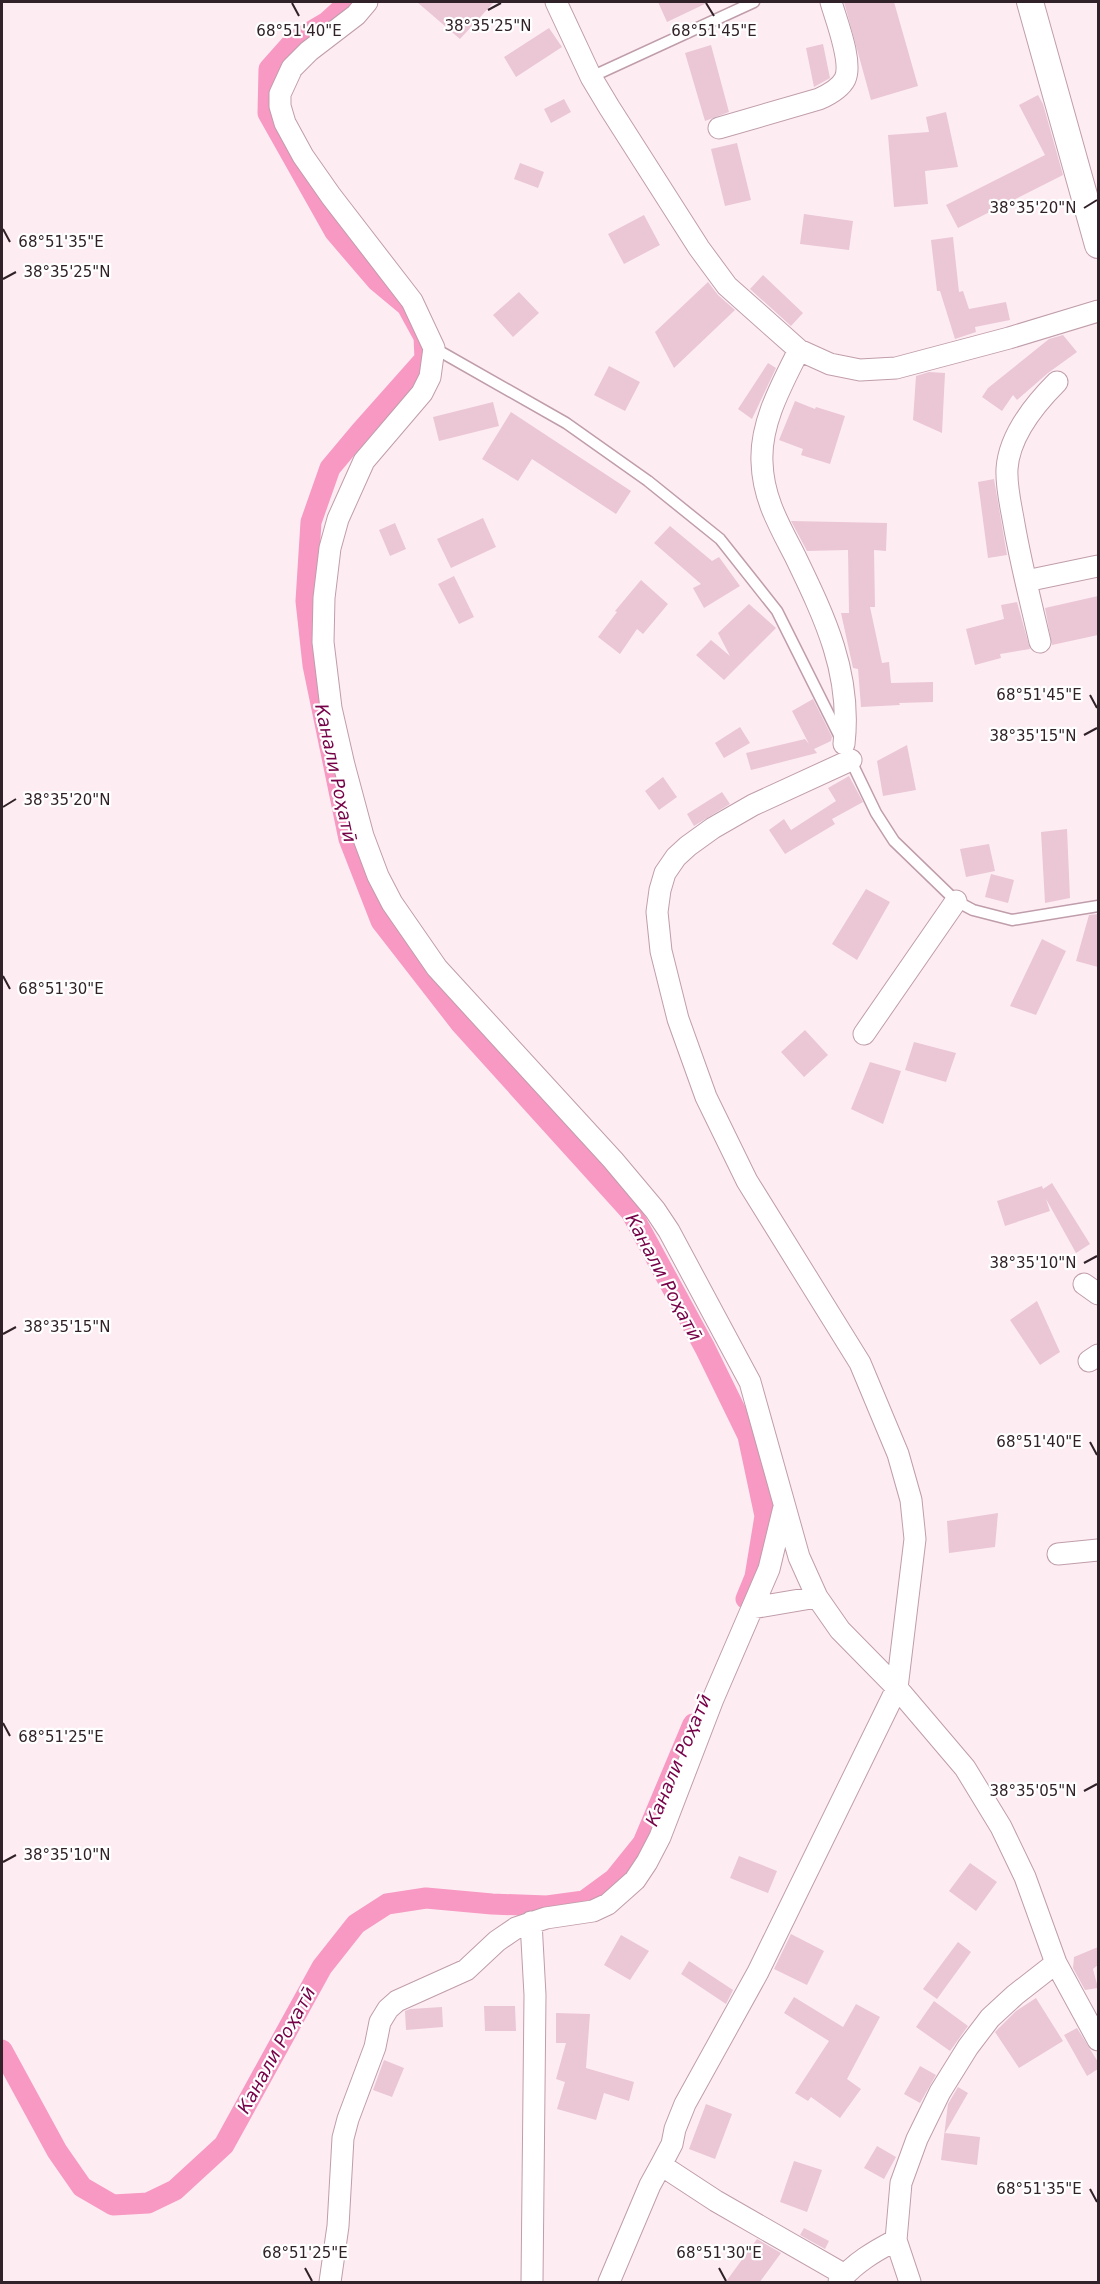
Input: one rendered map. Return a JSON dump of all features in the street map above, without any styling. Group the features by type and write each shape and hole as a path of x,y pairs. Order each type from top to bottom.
{"street":[{"path":"367,2 356,15 309,51 292,68 280,94 280,106 285,123 303,156 412,301 434,348 430,377 422,393 364,461 338,519 330,548 324,598 323,642 331,708 363,836 387,894 436,968 613,1160 655,1210 669,1231 750,1382 799,1557 817,1597 840,1630 897,1688 964,1768 1000,1827 1037,1907 1056,1963 1098,2040"},
{"path":"556,2 591,76 609,107 699,248 727,286 799,350 830,364 860,370 896,368 1098,311"},
{"path":"719,128 819,99 831,93 844,80 846,58 831,2"},
{"path":"1030,2 1098,245"},
{"path":"609,2283 646,2194 672,2144 685,2104 758,1972 897,1688 915,1539 911,1500 898,1454 860,1363 747,1181 706,1097 678,1019 661,951 657,912 665,873 688,846 713,828 847,752 844,685 834,644 767,501 762,461 765,432 776,397 799,350"},
{"path":"1040,642 1009,497 1007,467 1023,424 1038,401 1057,382"},
{"path":"1026,581 1098,566"},
{"path":"864,1034 956,901"},
{"path":"330,2283 338,2226 343,2138 375,2047 380,2022 388,2009 397,2001 466,1970 497,1941 516,1928 531,1922 592,1911 608,1904 634,1880 647,1862 660,1837 713,1699 769,1569 784,1504"},
{"path":"1058,1554 1098,1550"},
{"path":"752,1608 817,1597"},
{"path":"531,1922 536,1995 532,2283"},
{"path":"910,2283 896,2240 901,2183 917,2139 940,2092 990,2018 1056,1963"},
{"path":"661,2165 842,2279 871,2253 896,2240"}],"lane":[{"path":"591,76 754,2"},
{"path":"434,348 566,423 648,481 720,539 777,611 876,813 894,842 956,901 973,910 1012,920 1098,906"}],"building":[{"path":"417,2 494,2 460,39"},
{"path":"658,2 709,2 667,22"},
{"path":"844,2 894,2 918,86 871,100"},
{"path":"549,28 562,47 516,77 504,57"},
{"path":"823,44 830,78 814,87 806,48"},
{"path":"711,45 729,112 705,121 685,53"},
{"path":"1038,95 1043,104 1063,175 958,228 946,205 1045,155 1019,105"},
{"path":"564,99 571,112 551,123 544,109"},
{"path":"946,112 958,167 925,171 928,204 894,207 888,135 929,132 926,117"},
{"path":"737,143 751,200 725,206 711,149"},
{"path":"520,163 544,172 538,188 514,179"},
{"path":"804,214 853,221 849,250 800,244"},
{"path":"644,215 660,245 624,264 608,234"},
{"path":"953,237 959,292 963,291 969,309 1006,302 1010,320 975,327 976,332 955,339 940,291 937,291 931,240"},
{"path":"763,275 803,313 791,326 750,289"},
{"path":"708,282 718,295 735,310 674,368 655,332"},
{"path":"519,292 539,313 513,337 493,315"},
{"path":"1063,335 1077,352 1017,400 1013,395 1002,411 982,397 988,388 1049,339"},
{"path":"768,363 776,368 752,419 738,409"},
{"path":"609,366 640,382 625,411 594,395"},
{"path":"929,372 945,373 942,433 913,420 916,376"},
{"path":"795,401 815,409 816,407 845,416 830,464 801,455 803,449 779,440"},
{"path":"493,402 499,426 439,441 433,417"},
{"path":"511,412 631,491 616,514 532,459 518,481 482,459"},
{"path":"994,479 1007,555 988,558 978,482"},
{"path":"483,518 496,547 451,568 437,539"},
{"path":"791,521 887,523 886,551 874,550 875,607 870,607 882,663 889,662 891,683 933,682 933,702 861,707 858,669 853,668 841,613 849,613 848,550 807,551"},
{"path":"395,523 406,549 390,556 379,530"},
{"path":"670,526 712,561 719,557 740,586 704,608 693,588 701,584 654,543"},
{"path":"454,576 474,617 459,624 438,584"},
{"path":"641,580 668,604 643,634 637,629 620,654 598,637 617,612 615,611"},
{"path":"1098,596 1098,635 1052,645 1045,608"},
{"path":"1017,602 1030,649 1000,654 1001,658 975,665 966,629 1004,619 1001,605"},
{"path":"749,604 776,628 724,680 696,655 711,640 730,656 718,633"},
{"path":"813,699 832,737 831,741 814,749 817,753 751,770 746,753 805,739 809,744 792,711"},
{"path":"740,727 750,743 724,758 715,743"},
{"path":"907,745 916,790 883,796 877,761"},
{"path":"849,776 863,802 832,819 835,824 785,854 769,830 784,819 791,830 836,801 828,788"},
{"path":"663,777 677,797 659,810 645,791"},
{"path":"722,792 730,804 694,826 687,814"},
{"path":"1067,829 1070,898 1045,903 1041,832"},
{"path":"989,844 995,871 966,877 960,849"},
{"path":"991,874 1014,880 1008,903 985,897"},
{"path":"866,889 890,902 857,960 832,944"},
{"path":"1098,914 1098,967 1076,961 1089,915"},
{"path":"1042,939 1066,951 1036,1015 1010,1006"},
{"path":"805,1030 828,1055 804,1077 781,1052"},
{"path":"914,1042 956,1053 946,1082 905,1070"},
{"path":"870,1062 901,1071 883,1124 851,1109"},
{"path":"1052,1183 1090,1244 1076,1253 1046,1199 1050,1211 1005,1226 997,1201 1042,1186 1043,1189"},
{"path":"1037,1301 1060,1352 1040,1365 1010,1320"},
{"path":"998,1513 995,1547 949,1553 947,1521"},
{"path":"739,1856 777,1871 768,1893 730,1878"},
{"path":"970,1863 997,1882 976,1911 949,1891"},
{"path":"791,1934 824,1951 807,1985 774,1969"},
{"path":"621,1935 649,1951 630,1980 604,1965"},
{"path":"958,1942 971,1952 937,1999 923,1989"},
{"path":"1098,1947 1098,1965 1093,1969 1098,1988 1085,1990 1073,1968 1074,1957"},
{"path":"689,1961 733,1990 726,2004 681,1974"},
{"path":"794,1997 843,2027 856,2004 880,2017 847,2079 861,2089 840,2118 811,2097 808,2101 795,2093 829,2041 784,2013"},
{"path":"1036,1998 1063,2041 1019,2068 995,2032 1016,2011"},
{"path":"934,2001 968,2026 950,2051 916,2027"},
{"path":"484,2006 515,2006 516,2031 485,2031"},
{"path":"442,2007 443,2027 406,2030 405,2011"},
{"path":"556,2013 590,2014 586,2068 634,2082 629,2101 604,2093 596,2120 557,2109 565,2082 556,2079 566,2043 556,2043"},
{"path":"1077,2028 1098,2062 1098,2069 1087,2076 1064,2035"},
{"path":"384,2060 404,2068 392,2097 373,2090"},
{"path":"920,2066 936,2075 920,2103 904,2094"},
{"path":"958,2087 968,2093 945,2133 980,2137 977,2165 941,2160 948,2104"},
{"path":"706,2104 732,2114 715,2159 689,2149"},
{"path":"877,2146 896,2157 884,2179 864,2168"},
{"path":"794,2161 822,2170 807,2212 780,2202"},
{"path":"804,2228 829,2241 825,2249 800,2235"},
{"path":"757,2239 781,2253 759,2283 725,2283"}],"waterway":[{"name":"Канали Роҳатӣ","path":"349,2 327,22 293,42 269,69 268,113 335,232 377,281 407,306 424,337 425,359 330,468 311,522 306,601 313,665 349,839 381,921 461,1024 631,1212 705,1348 748,1436 765,1516 755,1577 746,1599"},
{"name":"Канали Роҳатӣ","path":"2,2050 57,2151 82,2187 113,2205 148,2203 175,2190 224,2145 322,1967 356,1924 387,1904 426,1898 547,1906 584,1901 614,1879 643,1843 693,1724"}]}
